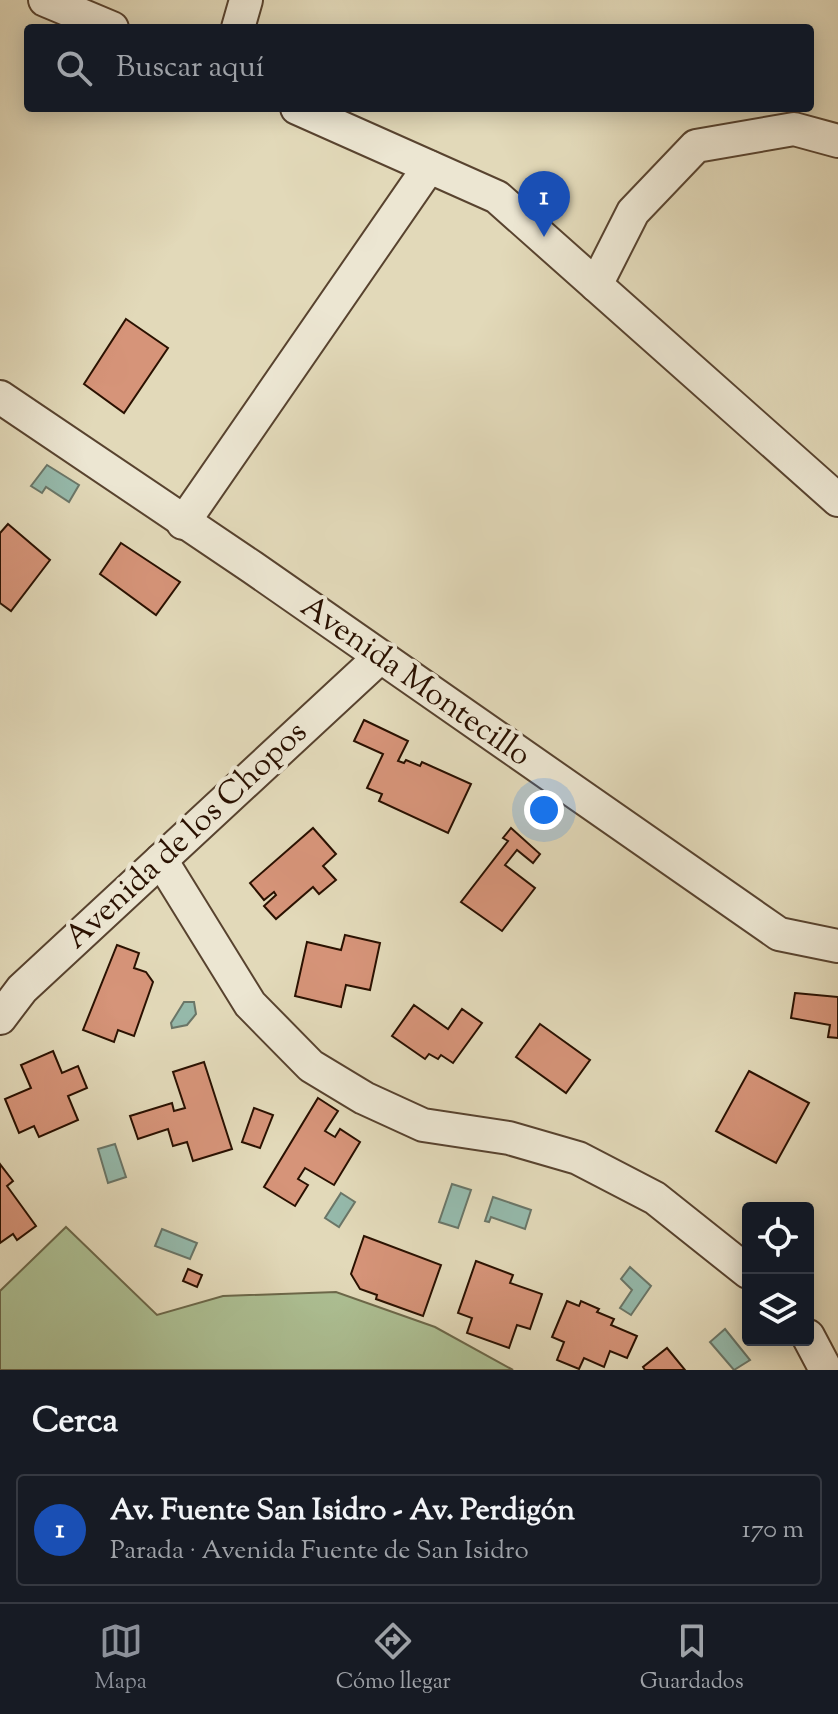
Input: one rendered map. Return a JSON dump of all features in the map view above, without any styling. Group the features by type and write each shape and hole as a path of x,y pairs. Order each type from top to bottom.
{"street":[{"path":"45,0 102,24"},
{"path":"239,24 246,0"},
{"path":"306,112 497,197 838,500"},
{"path":"596,285 633,212 696,146 794,129 838,141"},
{"path":"183,523 429,167"},
{"name":"Avenida Montecillo","path":"0,397 252,567 779,934 838,946"},
{"name":"Avenida de los Chopos","path":"0,1018 22,989 379,658"},
{"path":"161,860 250,1004 311,1066 364,1098 423,1125 509,1138 578,1158 655,1198 742,1267"},
{"path":"813,1346 826,1370"}],"shaded area":[{"path":"47,465 79,485 69,502 46,487 42,493 31,486"},
{"path":"184,1002 194,1002 196,1014 187,1025 172,1028 171,1023"},
{"path":"115,1144 126,1177 108,1183 98,1149"},
{"path":"452,1184 471,1190 458,1228 439,1222"},
{"path":"341,1193 355,1202 339,1227 325,1218"},
{"path":"493,1197 531,1210 525,1229 491,1217 489,1222 485,1221"},
{"path":"66,1227 157,1315 223,1296 336,1292 435,1327 513,1370 0,1370 0,1291"},
{"path":"162,1229 197,1243 190,1259 155,1246"},
{"path":"630,1267 651,1286 631,1315 620,1308 632,1290 621,1279"},
{"path":"725,1329 750,1360 734,1370 710,1342"}],"building":[{"path":"126,319 168,348 124,413 84,384"},
{"path":"8,524 50,560 11,611 0,603 0,533"},
{"path":"121,543 180,582 156,615 100,574"},
{"path":"364,720 408,741 398,761 404,763 406,760 420,766 422,762 471,784 448,833 379,801 382,794 367,788 383,754 354,741"},
{"path":"313,828 336,854 323,866 336,880 319,894 313,887 276,919 264,906 276,895 274,892 264,900 250,883"},
{"path":"511,828 540,854 533,863 517,850 505,865 535,888 502,931 461,902 508,841 503,838"},
{"path":"345,935 380,943 370,990 346,985 341,1007 295,996 307,942 341,950"},
{"path":"117,945 139,953 134,968 146,972 153,982 134,1036 118,1030 114,1042 83,1030"},
{"path":"795,993 838,997 838,1038 828,1037 830,1025 791,1018"},
{"path":"414,1005 448,1029 462,1009 482,1023 453,1063 441,1055 438,1059 429,1054 425,1059 392,1036"},
{"path":"540,1024 590,1060 566,1093 516,1057"},
{"path":"53,1051 62,1073 78,1066 87,1088 68,1096 78,1120 39,1137 34,1126 19,1133 5,1099 31,1088 21,1065"},
{"path":"204,1062 232,1149 193,1161 187,1142 173,1146 168,1129 138,1139 130,1116 172,1103 174,1111 185,1108 173,1072"},
{"path":"749,1071 809,1103 776,1163 716,1131"},
{"path":"318,1098 338,1111 325,1131 335,1137 340,1129 360,1142 334,1185 305,1168 298,1179 308,1185 295,1206 264,1187"},
{"path":"254,1108 273,1115 260,1148 242,1142"},
{"path":"0,1164 13,1181 7,1186 36,1226 17,1240 13,1234 0,1243"},
{"path":"364,1236 441,1265 423,1316 376,1299 377,1295 360,1289 351,1274"},
{"path":"476,1261 513,1275 510,1283 542,1294 530,1329 517,1325 509,1348 467,1333 472,1318 458,1313"},
{"path":"188,1269 202,1275 197,1287 183,1281"},
{"path":"567,1301 579,1306 581,1301 599,1309 597,1312 614,1319 611,1325 637,1336 627,1358 610,1351 604,1367 584,1358 579,1369 557,1360 564,1342 552,1337"},
{"path":"667,1348 685,1370 645,1370 643,1367"}],"place":[{"name":"Av. Fuente San Isidro - Av. Perdigón","path":"544,237"}]}
